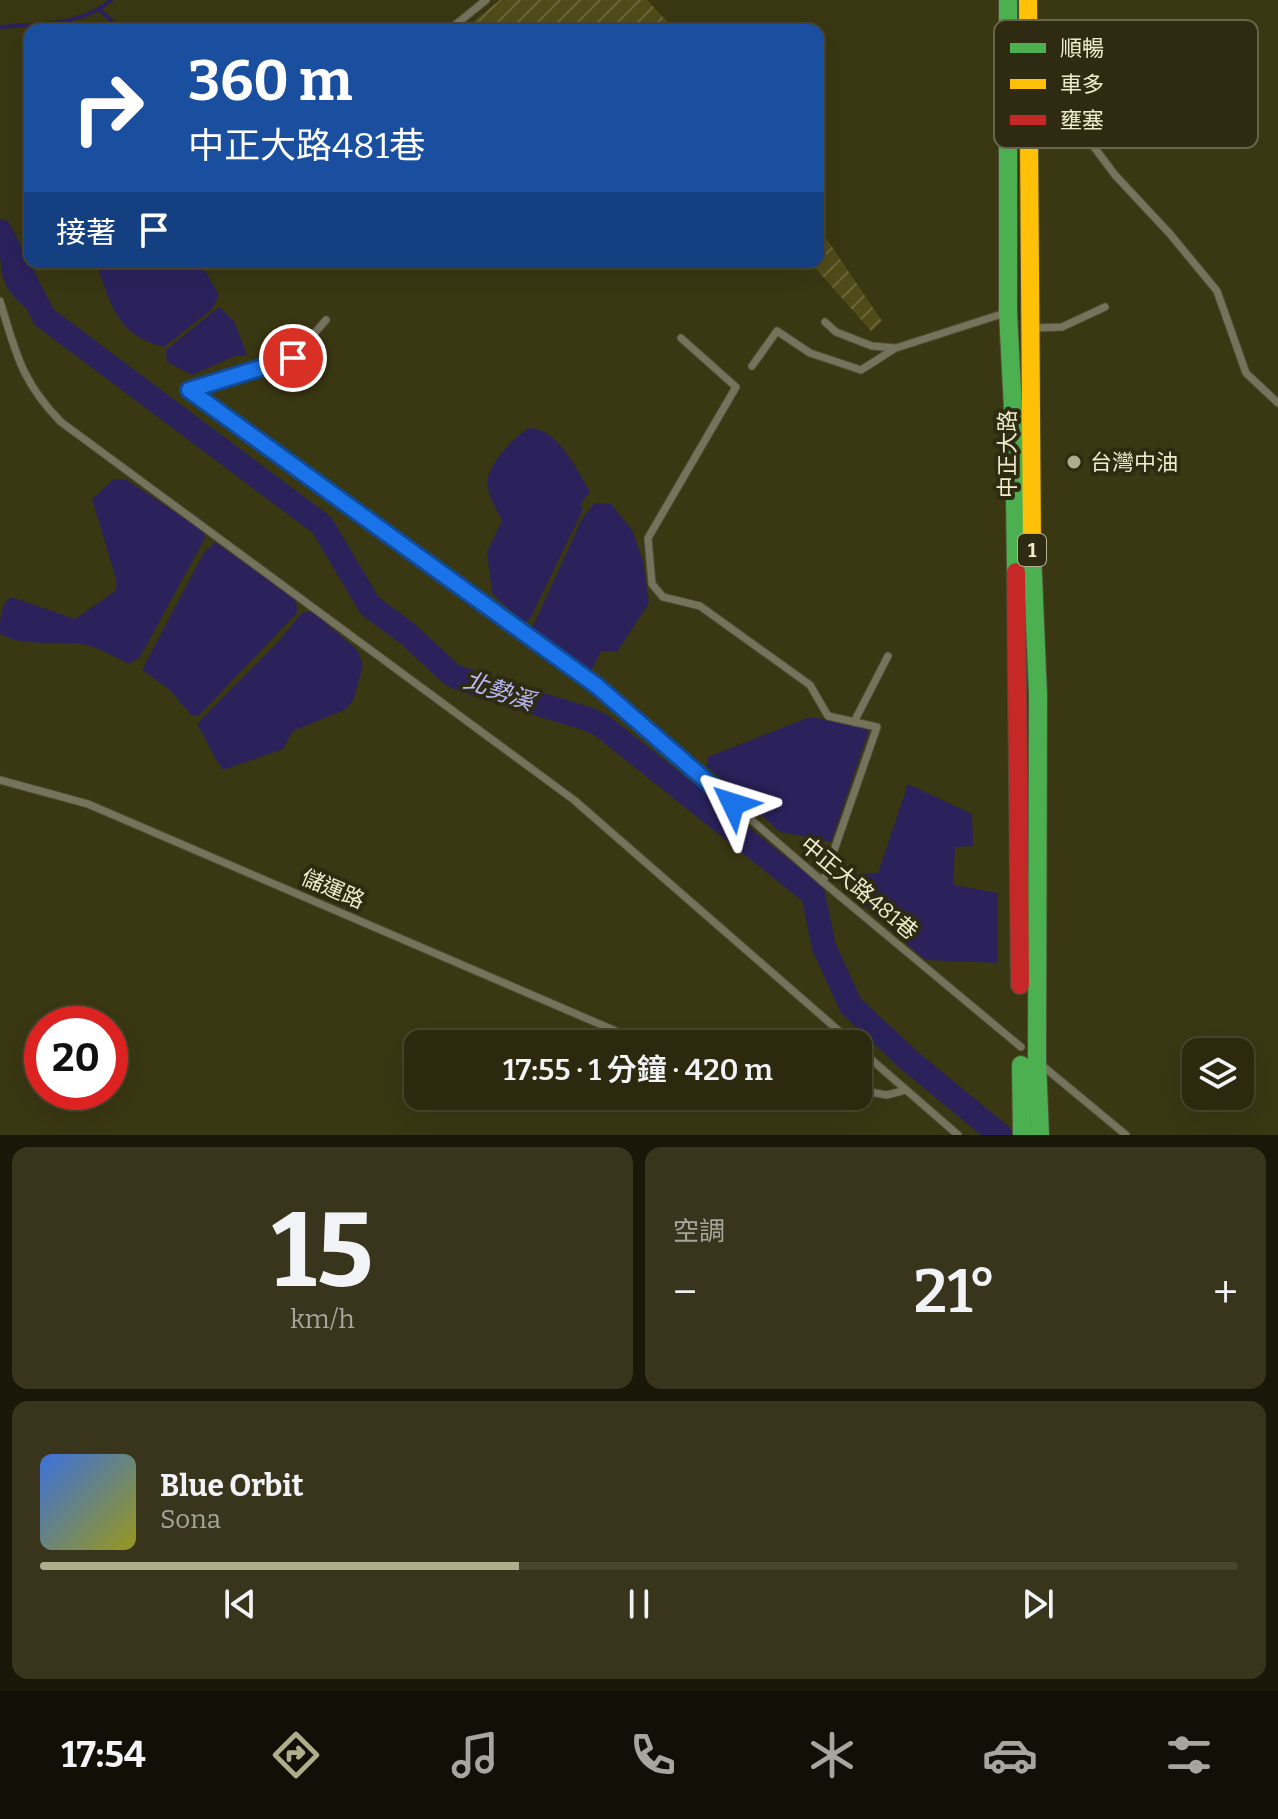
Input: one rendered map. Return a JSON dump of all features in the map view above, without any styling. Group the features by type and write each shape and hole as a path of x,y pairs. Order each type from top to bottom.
{"main road":[{"name":"中正大路","path":"1028,0 1029,20"},
{"name":"中正大路","path":"1008,148 1008,312 1032,574 1038,695 1037,1060 1030,1097"},
{"name":"中正大路","path":"1029,148 1030,328 1023,472 1021,1047 1030,1097"},
{"name":"1","path":"1022,1135 1030,1097"},
{"name":"1","path":"1030,1097 1040,1135"}],"lane":[{"path":"456,24 486,0"},
{"path":"1095,148 1217,291 1246,373 1278,403"},
{"path":"0,301 18,361 31,387 61,422 574,800 838,1030"},
{"path":"1030,328 1062,327 1105,307"},
{"path":"752,366 777,331 810,353 861,370 896,348 1008,312"},
{"name":"中正大路481巷","path":"326,320 293,358 189,390 597,686 823,882 1021,1047"},
{"path":"825,322 836,332 872,346 896,348"},
{"path":"681,338 736,387 648,538 652,584 663,597 700,606 810,685 828,716 877,727 823,882"},
{"path":"854,722 888,656"},
{"name":"儲運路","path":"0,780 88,804 613,1030"},
{"path":"872,1060 958,1135"},
{"path":"1037,1060 1126,1135"},
{"path":"872,1092 887,1095 906,1090"}],"shaded area":[{"path":"500,0 647,0 669,24 470,24"},
{"path":"0,235 13,278 26,300 51,310 41,319 18,301 6,284 1,264"},
{"path":"824,235 882,321 871,331 815,268 824,268"},
{"path":"98,268 200,268 219,295 212,309 164,347 135,335 111,304"},
{"path":"219,307 234,321 247,355 235,356 192,375 167,362 166,350"},
{"path":"529,428 540,430 558,442 590,491 580,505 583,509 530,619 524,623 492,593 487,552 502,521 490,494 488,478 504,450"},
{"path":"114,479 127,480 202,530 205,538 140,657 129,664 88,645 30,642 0,634 3,608 11,597 75,619 115,591 117,582 92,499"},
{"path":"595,503 611,504 632,530 643,561 649,603 617,652 601,651 591,671 532,628 583,517"},
{"path":"215,542 296,600 297,613 199,715 191,715 169,689 142,670 203,554"},
{"path":"312,611 358,651 363,665 353,701 344,710 293,731 283,749 223,770 197,724 278,642 302,613"},
{"path":"810,717 870,727 831,842 780,832 707,766 708,757"},
{"path":"908,784 972,814 973,846 955,847 953,885 998,893 998,963 925,960 852,895 852,875 878,873"}],"waterway":[{"path":"44,24 87,15 111,0"},
{"path":"100,10 115,24"},
{"path":"0,27 24,25"},
{"name":"北勢溪","path":"0,231 44,317 322,525 370,606 408,634 452,675 601,725 813,894 824,947 851,1006 910,1061 1000,1135"}],"traffic: fast":[{"path":"1008,0 1008,20"},
{"path":"1008,148 1008,312 1016,572"},
{"path":"1032,551 1038,695 1037,1060 1040,1135"},
{"path":"1021,1065 1022,1135"}],"traffic: slow":[{"path":"1028,0 1028,20"},
{"path":"1029,148 1032,551"}],"traffic: jam":[{"path":"1016,572 1020,985"}],"place":[{"name":"台灣中油","path":"1074,462"}],"route":[{"path":"293,358 189,390 597,686 733,804"}]}
